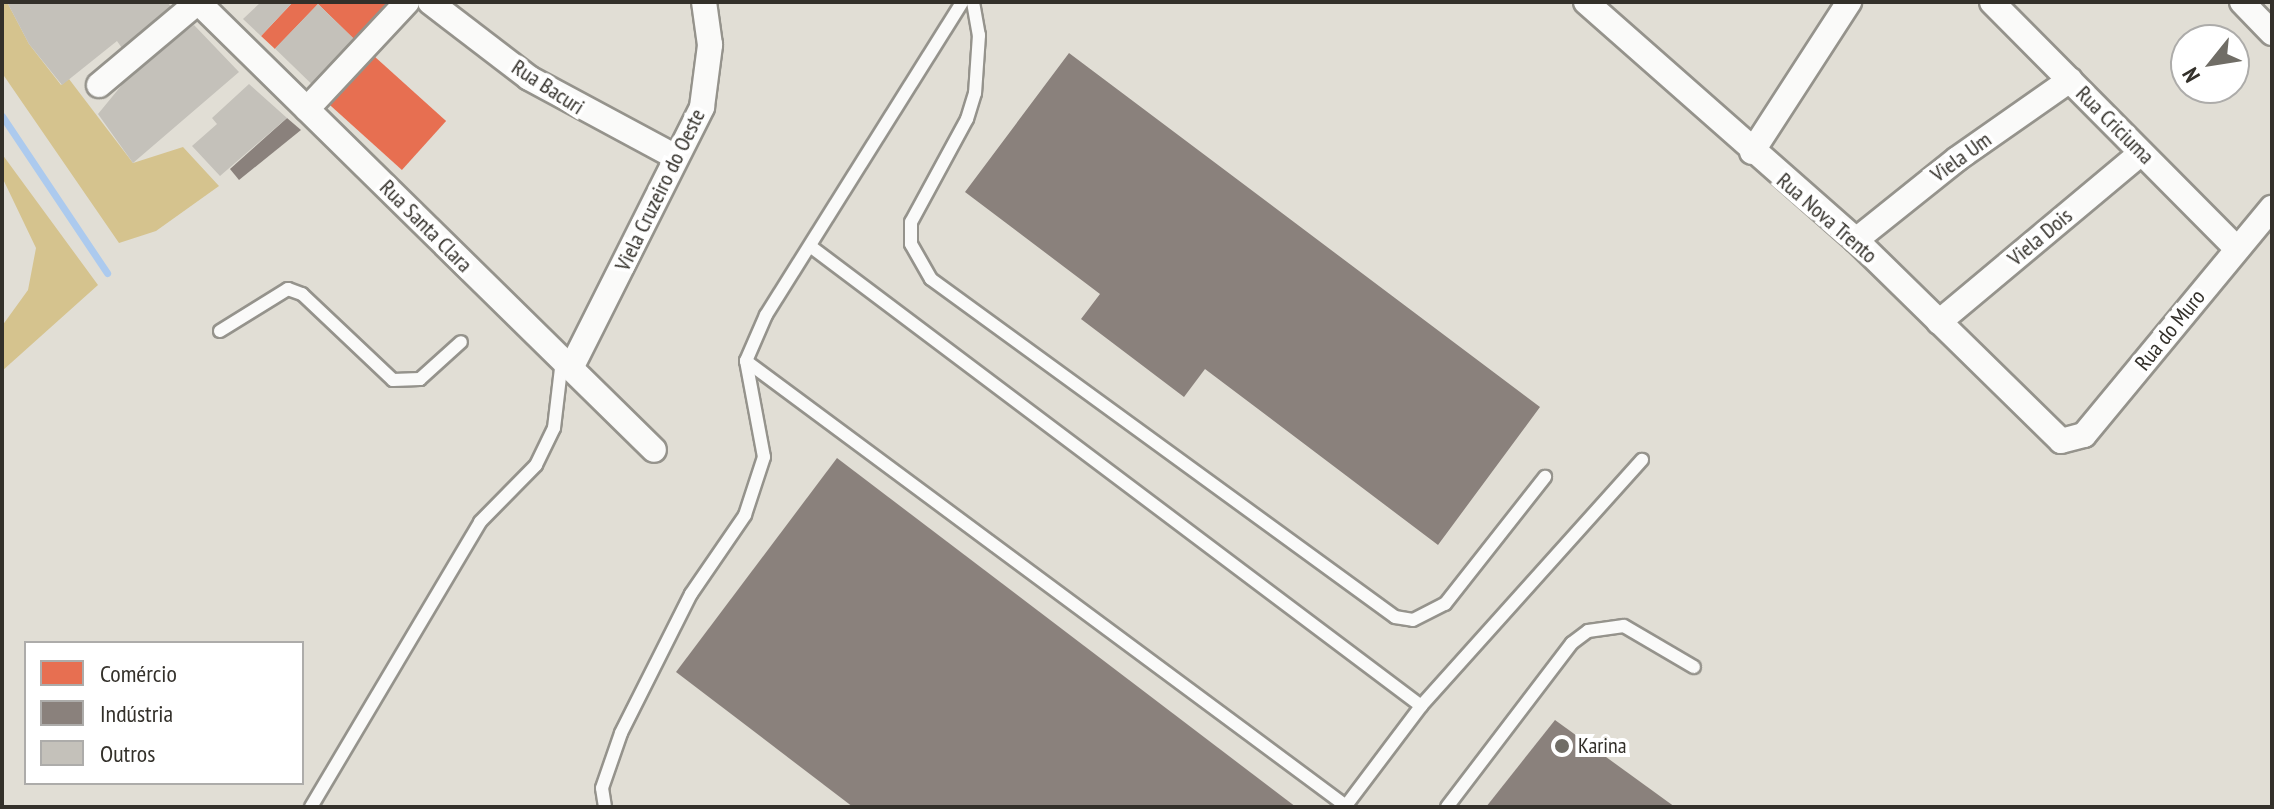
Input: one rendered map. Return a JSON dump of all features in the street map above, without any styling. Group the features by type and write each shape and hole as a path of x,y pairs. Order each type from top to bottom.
{"street":[{"path":"99,85 198,2"},
{"name":"Rua Santa Clara","path":"198,2 654,450"},
{"path":"307,109 407,2"},
{"name":"Rua Bacuri","path":"430,2 529,78 676,157"},
{"name":"Viela Cruzeiro do Oeste","path":"567,364 702,107 709,79 704,2"},
{"path":"1752,152 1849,2"},
{"name":"Rua Criciuma","path":"1992,2 2237,249"},
{"path":"2242,2 2272,33"},
{"name":"Rua Nova Trento","path":"1599,7 1752,152 1856,240 2061,441"},
{"name":"Viela Um","path":"1856,240 1957,159 2070,80"},
{"name":"Viela Dois","path":"1939,322 2141,153"},
{"name":"Rua do Muro","path":"2061,441 2084,435 2272,208"}],"lane":[{"path":"605,807 602,788 621,733 691,594 745,515 764,457 746,361 766,315 962,2"},
{"path":"973,2 979,35 975,93 967,119 911,222 911,244 931,279 1395,617 1413,620 1445,604 1545,477"},
{"path":"810,246 1421,706"},
{"path":"220,331 288,289 302,294 393,380 420,379 461,342"},
{"path":"746,361 1346,807 1421,706 1642,460"},
{"path":"311,807 480,522 536,465 554,428 567,364"},
{"path":"1447,807 1572,643 1588,631 1624,626 1694,667"}],"shaded area":[{"path":"2,2 7,2 29,44 61,85 69,79 133,163 183,147 219,186 156,231 119,243 2,73"},
{"path":"2,154 98,285 2,371 2,326 28,290 36,248 2,177"}],"building: Comércio":[{"path":"293,2 395,2 358,43 318,4 275,49 261,36"},
{"path":"374,56 446,121 402,170 330,105"}],"building: Indústria":[{"path":"1069,53 1540,407 1438,545 1205,369 1184,397 1081,319 1100,294 965,192"},
{"path":"287,118 301,130 239,180 230,169"},
{"path":"837,458 1296,807 853,807 676,672"},
{"name":"Karina","path":"1555,720 1675,807 1486,807"}],"building: Outros":[{"path":"7,2 167,2 173,9 124,51 117,41 62,85 29,44"},
{"path":"261,2 293,2 261,36 243,19"},
{"path":"318,4 358,43 315,87 275,49"},
{"path":"194,25 239,72 133,163 98,114 135,69 171,36 175,39"},
{"path":"249,84 287,118 220,176 192,146 217,124 212,118"}],"waterway":[{"path":"2,116 107,273"}],"place":[{"name":"Karina","path":"1562,746"}]}
